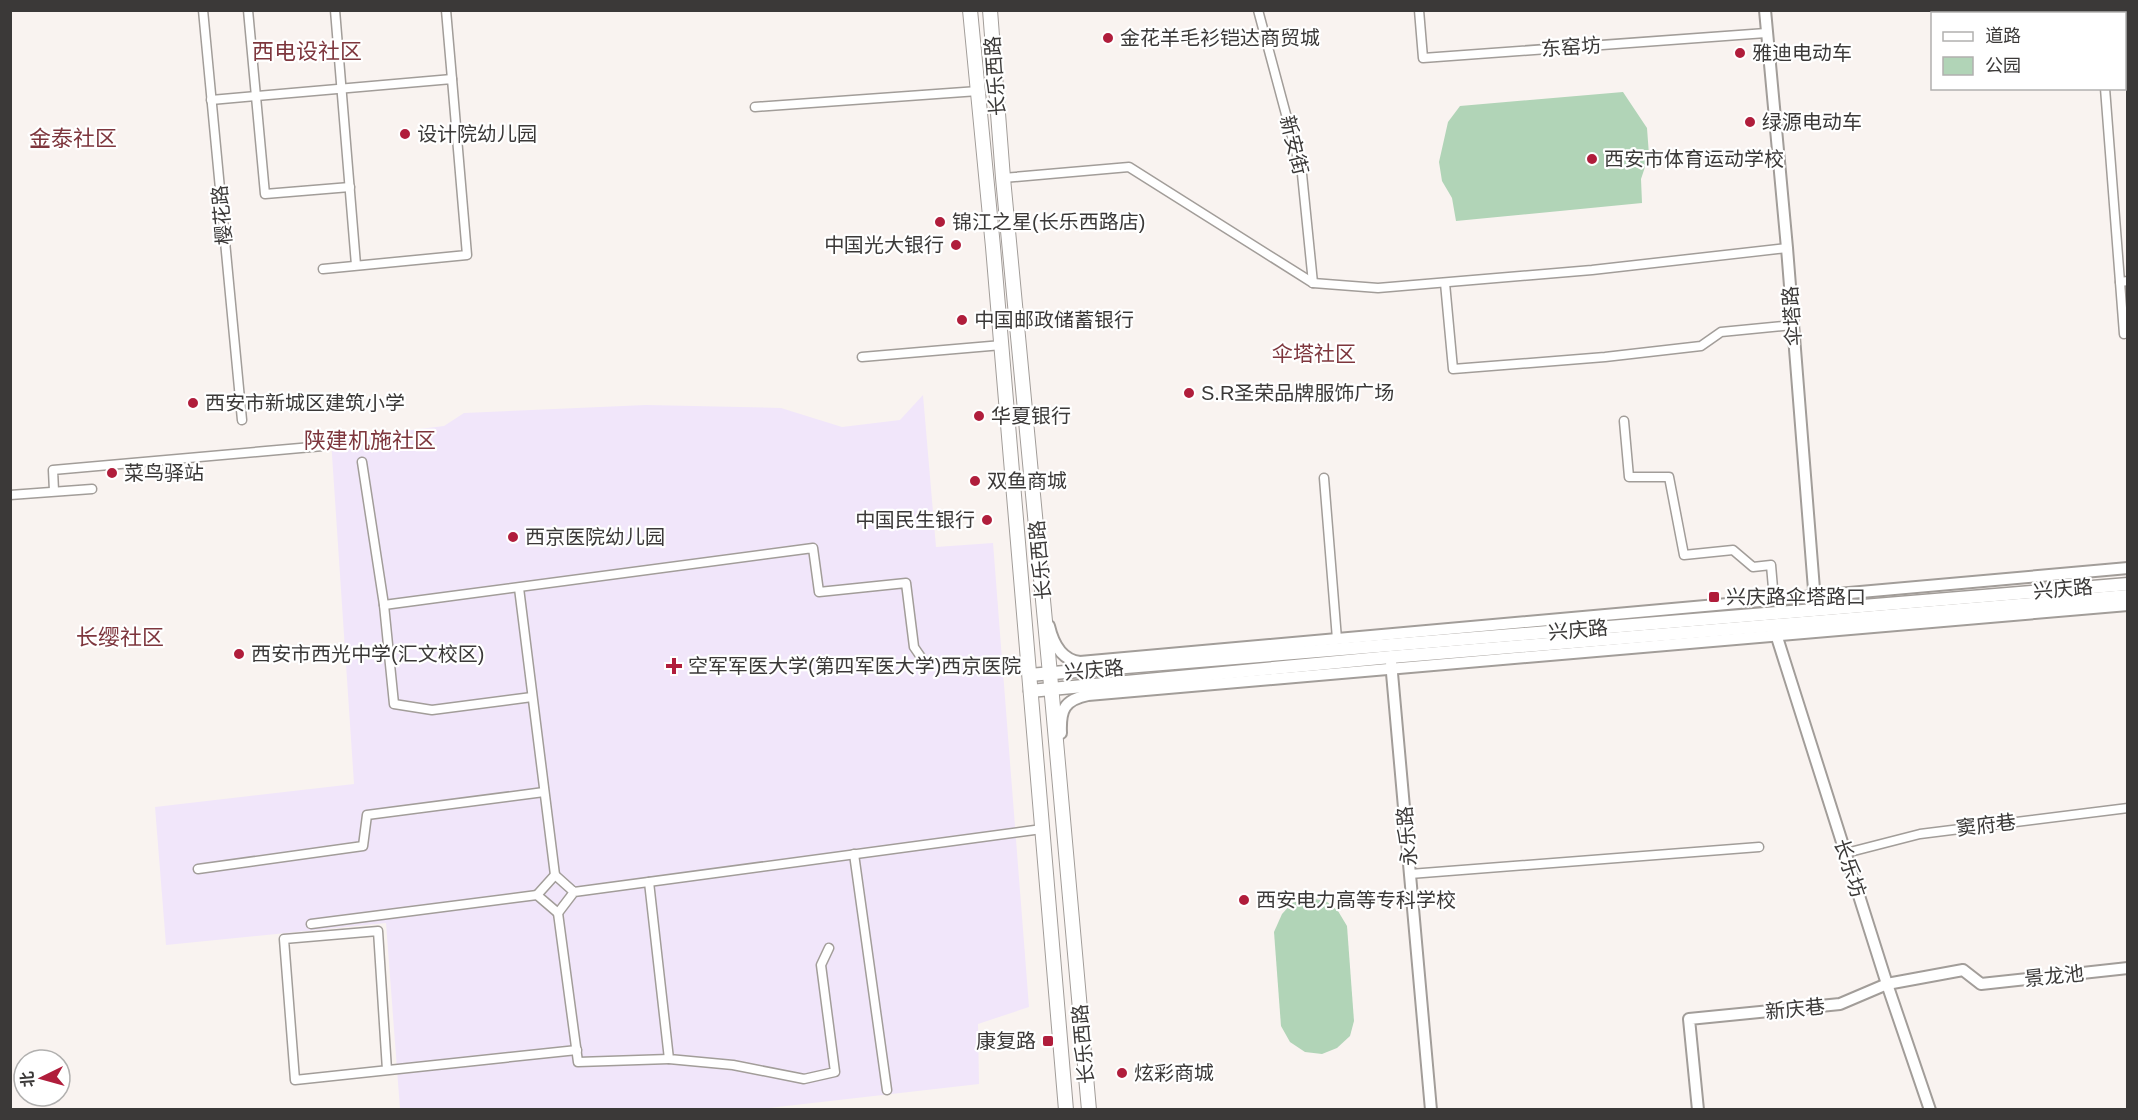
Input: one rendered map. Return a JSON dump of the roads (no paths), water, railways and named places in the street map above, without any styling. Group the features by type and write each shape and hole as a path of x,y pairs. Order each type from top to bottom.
{"main road":[{"name":"长乐西路","path":"970,10 1002,345 1066,1110"},
{"name":"长乐西路","path":"990,10 1003,178 1089,1110"},
{"name":"兴庆路","path":"1030,691 1390,652 1816,616 2127,584"},
{"name":"兴庆路","path":"1029,675 1775,630 1816,616 2127,596"},
{"path":"1101,684 1124,692"}],"street":[{"name":"樱花路","path":"203,10 242,420"},
{"path":"248,10 265,194 350,187"},
{"path":"335,10 356,265"},
{"path":"323,269 467,255 446,10"},
{"name":"新安街","path":"1258,10 1302,174 1313,283"},
{"name":"东窑坊","path":"1419,10 1424,58 1766,33"},
{"name":"伞塔路","path":"1765,10 1787,248 1816,616"},
{"path":"211,100 452,79"},
{"path":"2104,90 2124,281 2124,334"},
{"path":"755,107 978,91"},
{"path":"1003,178 1129,167 1313,283 1378,288 1592,270 1787,248"},
{"path":"1445,283 1453,369 1605,357 1701,346 1721,332 1793,325"},
{"path":"862,357 1002,345"},
{"path":"1624,421 1629,477 1669,477 1684,555 1733,550 1753,567 1771,565 1774,600"},
{"path":"54,492 53,470 323,446"},
{"path":"362,462 384,605 393,704 432,710 532,697"},
{"path":"1324,478 1336,639"},
{"path":"10,495 92,489"},
{"path":"384,605 813,548 819,592 906,583 915,647 925,663"},
{"path":"1059,771 1060,721 1063,709 1076,697 1774,600 2127,568"},
{"path":"519,588 555,875 574,892"},
{"path":"1775,630 2127,605"},
{"path":"1044,610 1060,653 1072,662 1336,639 1390,652"},
{"name":"长乐坊","path":"1775,630 1887,984 1930,1110"},
{"name":"永乐路","path":"1390,652 1431,1110"},
{"path":"198,869 363,846 367,815 544,792"},
{"name":"窦府巷","path":"1846,853 1920,834 2127,808"},
{"path":"558,913 574,892 1042,829"},
{"path":"1410,874 1759,847"},
{"path":"854,854 887,1090"},
{"path":"311,924 537,895 555,875"},
{"path":"649,882 669,1059"},
{"path":"537,895 558,913 578,1062 669,1059 733,1065 804,1079 835,1072 821,965 829,948"},
{"path":"387,1070 378,931 284,939 295,1080 577,1050"},
{"name":"景龙池","path":"1982,984 2127,968"},
{"name":"新庆巷","path":"1698,1110 1689,1019 1840,1004 1887,984 1963,970 1982,984"}],"place":[{"name":"金花羊毛衫铠达商贸城","path":"1108,38"},
{"name":"雅迪电动车","path":"1740,53"},
{"name":"绿源电动车","path":"1750,122"},
{"name":"设计院幼儿园","path":"405,134"},
{"name":"西安市体育运动学校","path":"1592,159"},
{"name":"锦江之星(长乐西路店)","path":"940,222"},
{"name":"中国光大银行","path":"956,245"},
{"name":"中国邮政储蓄银行","path":"962,320"},
{"name":"S.R圣荣品牌服饰广场","path":"1189,393"},
{"name":"西安市新城区建筑小学","path":"193,403"},
{"name":"华夏银行","path":"979,416"},
{"name":"菜鸟驿站","path":"112,473"},
{"name":"双鱼商城","path":"975,481"},
{"name":"中国民生银行","path":"987,520"},
{"name":"西京医院幼儿园","path":"513,537"},
{"name":"兴庆路伞塔路口","path":"1714,597"},
{"name":"西安市西光中学(汇文校区)","path":"239,654"},
{"name":"空军军医大学(第四军医大学)西京医院","path":"674,666"},
{"name":"西安电力高等专科学校","path":"1244,900"},
{"name":"康复路","path":"1048,1041"},
{"name":"炫彩商城","path":"1122,1073"}],"district":[{"name":"西电设社区","path":"307,51"},
{"name":"金泰社区","path":"73,138"},
{"name":"伞塔社区","path":"1314,353"},
{"name":"陕建机施社区","path":"370,440"},
{"name":"长缨社区","path":"120,637"}]}
